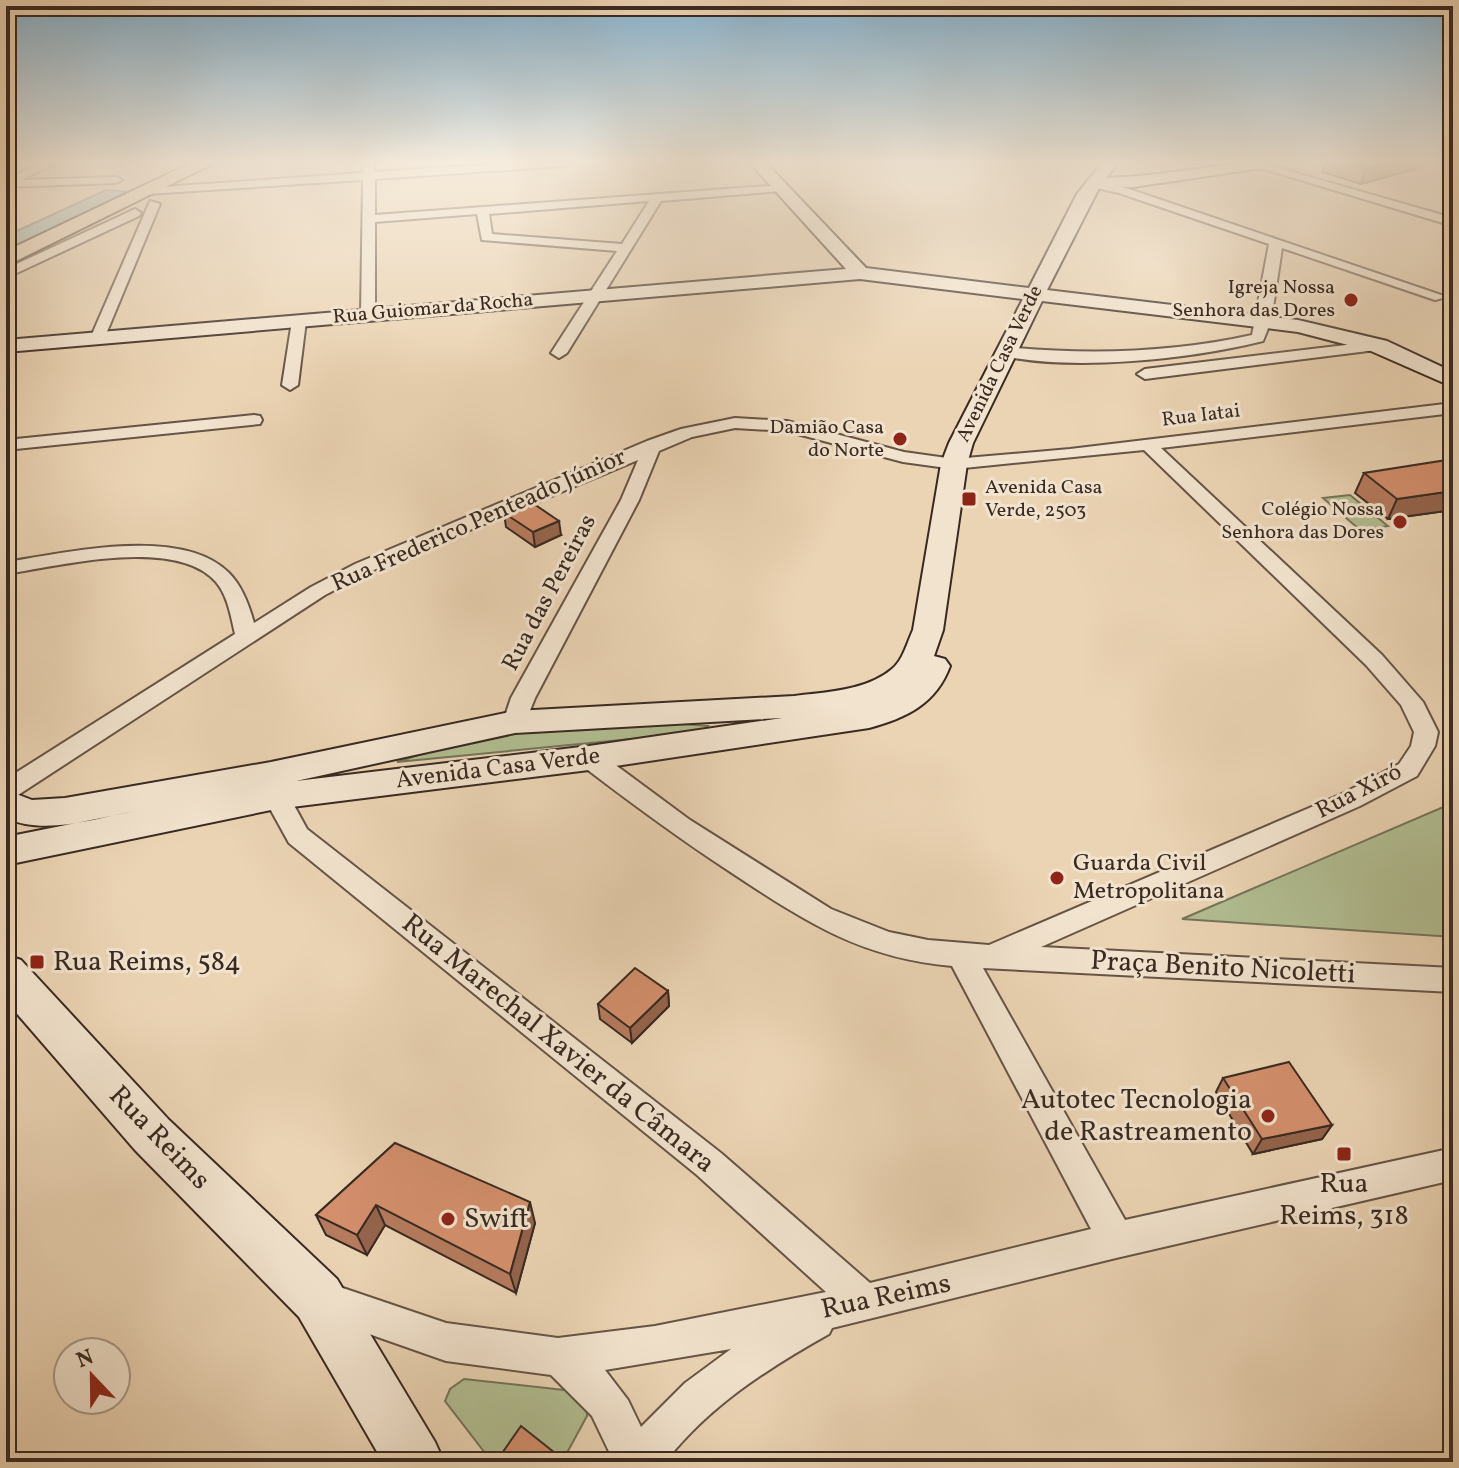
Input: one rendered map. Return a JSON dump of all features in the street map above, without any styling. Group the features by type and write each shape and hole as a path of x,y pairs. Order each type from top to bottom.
{"main road":[{"path":"6,259 63,232"},
{"path":"821,232 860,273"},
{"name":"Avenida Casa Verde","path":"6,851 515,722 794,707 841,701 884,688 904,676 918,656 928,630 954,464 961,443 1032,296 1067,232"},
{"name":"Rua Guiomar da Rocha","path":"6,346 860,273 1328,331 1379,346 1453,380"},
{"name":"Avenida Casa Verde","path":"6,803 28,813 65,811 273,785 589,758 838,723 901,707 917,695 931,677 934,665 928,630"},
{"name":"Rua Reims","path":"6,972 152,1135 318,1298 415,1462"}],"street":[{"path":"6,274 106,232"},
{"path":"97,339 135,232"},
{"path":"368,315 370,232"},
{"path":"485,232 486,237 625,248"},
{"path":"559,353 636,232"},
{"path":"1245,232 1440,297"},
{"path":"1004,352 1084,357 1238,344 1258,338 1264,321 1276,242"},
{"path":"290,385 299,321"},
{"path":"1145,374 1379,346"},
{"name":"Rua Iatai","path":"954,464 1148,445 1453,408"},
{"path":"6,445 254,420"},
{"name":"Rua Frederico Penteado Júnior","path":"6,791 318,591 362,568 653,445 713,426 761,424 810,432 914,460 954,464"},
{"name":"Rua das Pereiras","path":"515,722 523,698 630,500 653,445"},
{"name":"Rua Xiró","path":"977,955 1351,800 1408,770 1423,746 1426,732 1411,702 1374,660 1148,445"},
{"path":"6,568 142,552 182,557 218,573 228,585 247,637"},
{"name":"Praça Benito Nicoletti","path":"589,758 681,827 821,917 885,943 928,952 1453,980"},
{"name":"Rua Marechal Xavier da Câmara","path":"273,785 298,836 709,1164 852,1306"},
{"path":"977,955 1116,1240"},
{"name":"Rua Reims","path":"318,1298 446,1342 558,1357 655,1345 852,1306 1116,1240 1453,1164"},
{"path":"558,1357 596,1387 611,1405 636,1462 713,1383 747,1358 852,1306"}],"green space":[{"path":"1350,495 1388,526 1360,530 1323,498"},
{"path":"673,723 708,726 703,732 397,762 479,735"},
{"path":"1448,805 1453,811 1453,937 1182,919"},
{"path":"464,1379 573,1391 586,1399 587,1416 562,1462 492,1462 445,1401 450,1389"}],"water":[{"path":"16,232 52,232 6,254 6,236"}],"building":[{"path":"1453,459 1453,491 1397,499 1364,473"},
{"path":"531,502 559,521 533,532 504,513"},
{"path":"635,968 668,991 630,1028 598,1004"},
{"name":"Autotec Tecnologia de Rastreamento","path":"1289,1062 1332,1125 1262,1139 1223,1078"},
{"path":"395,1143 530,1202 510,1274 376,1205 357,1235 316,1215"},
{"path":"521,1426 555,1453 549,1462 507,1462 500,1456"}],"place":[{"name":"Igreja Nossa Senhora das Dores","path":"1351,300"},
{"name":"Damião Casa do Norte","path":"900,439"},
{"name":"Avenida Casa Verde, 2503","path":"969,499"},
{"name":"Colégio Nossa Senhora das Dores","path":"1400,522"},
{"name":"Guarda Civil Metropolitana","path":"1057,878"},
{"name":"Rua Reims, 584","path":"37,962"},
{"name":"Autotec Tecnologia de Rastreamento","path":"1268,1116"},
{"name":"Rua Reims, 318","path":"1344,1154"},
{"name":"Swift","path":"448,1219"}]}
